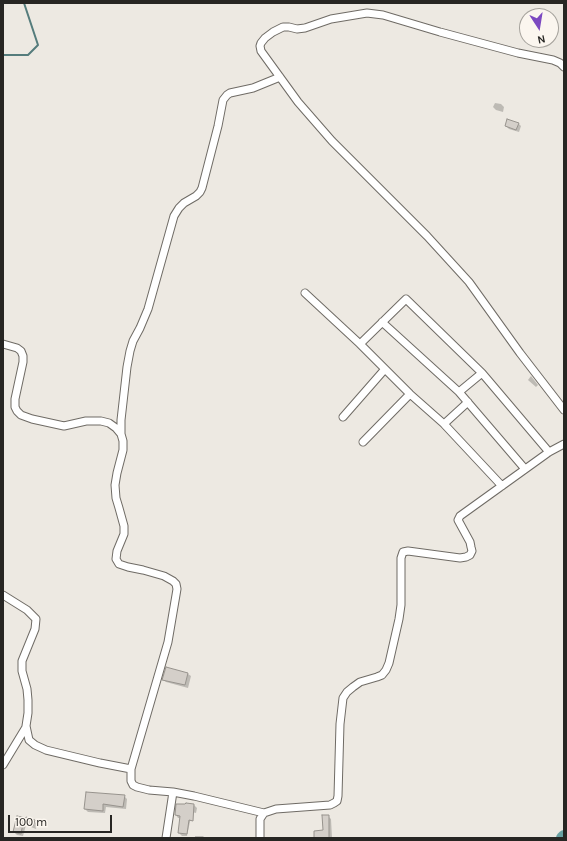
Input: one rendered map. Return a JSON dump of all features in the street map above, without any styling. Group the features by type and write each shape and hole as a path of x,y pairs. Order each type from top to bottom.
{"street":[{"path":"564,67 560,63 553,60 518,53 383,15 367,13 330,19 297,30 283,27 265,38 260,46 261,51 280,78 332,142 427,236 469,282 520,353 564,410"},
{"path":"280,78 253,88 230,93 223,100 202,188 196,196 184,203 174,216 148,309 130,351 121,420 123,450 115,485 116,498 124,526 124,534 117,551 116,559 119,564 164,576 173,581 176,584 177,589 174,612 164,655 131,769 131,781 133,785 149,790 173,792 214,800 264,813 281,808 334,804 337,801 338,796 340,724 343,698 353,686 360,682 377,678 382,675 389,663 401,605 401,554 408,551 460,558 470,555 472,552 470,542 459,523 458,518 549,452 564,444"},
{"path":"305,293 360,344 410,394 444,424 502,486"},
{"path":"360,344 406,299 482,373 549,452"},
{"path":"382,322 459,392 525,470"},
{"path":"3,344 17,348 21,351 23,356 15,399 15,407 17,412 21,415 64,426 101,421 113,425 121,434"},
{"path":"343,417 385,369"},
{"path":"459,392 482,373"},
{"path":"363,442 410,394"},
{"path":"444,424 468,402"},
{"path":"3,595 27,610 36,619 35,629 22,661 22,671 27,689 28,700 26,727 29,740 35,745 46,750 100,764 131,769"},
{"path":"3,765 26,727"},
{"path":"166,838 173,792"},
{"path":"260,838 260,819 264,813"}],"building":[{"path":"507,119 519,123 516,130 505,126"},
{"path":"166,667 188,673 185,685 162,680"},
{"path":"86,792 125,795 123,807 103,804 103,811 84,809"},
{"path":"176,804 194,804 193,821 189,820 187,834 178,833 180,816 175,815"},
{"path":"322,815 329,815 329,838 314,838 314,831 323,830"},
{"path":"17,816 35,820 33,826 23,823 21,834 13,832"}],"waterway":[{"path":"3,55 28,55 38,45 24,3"}]}
